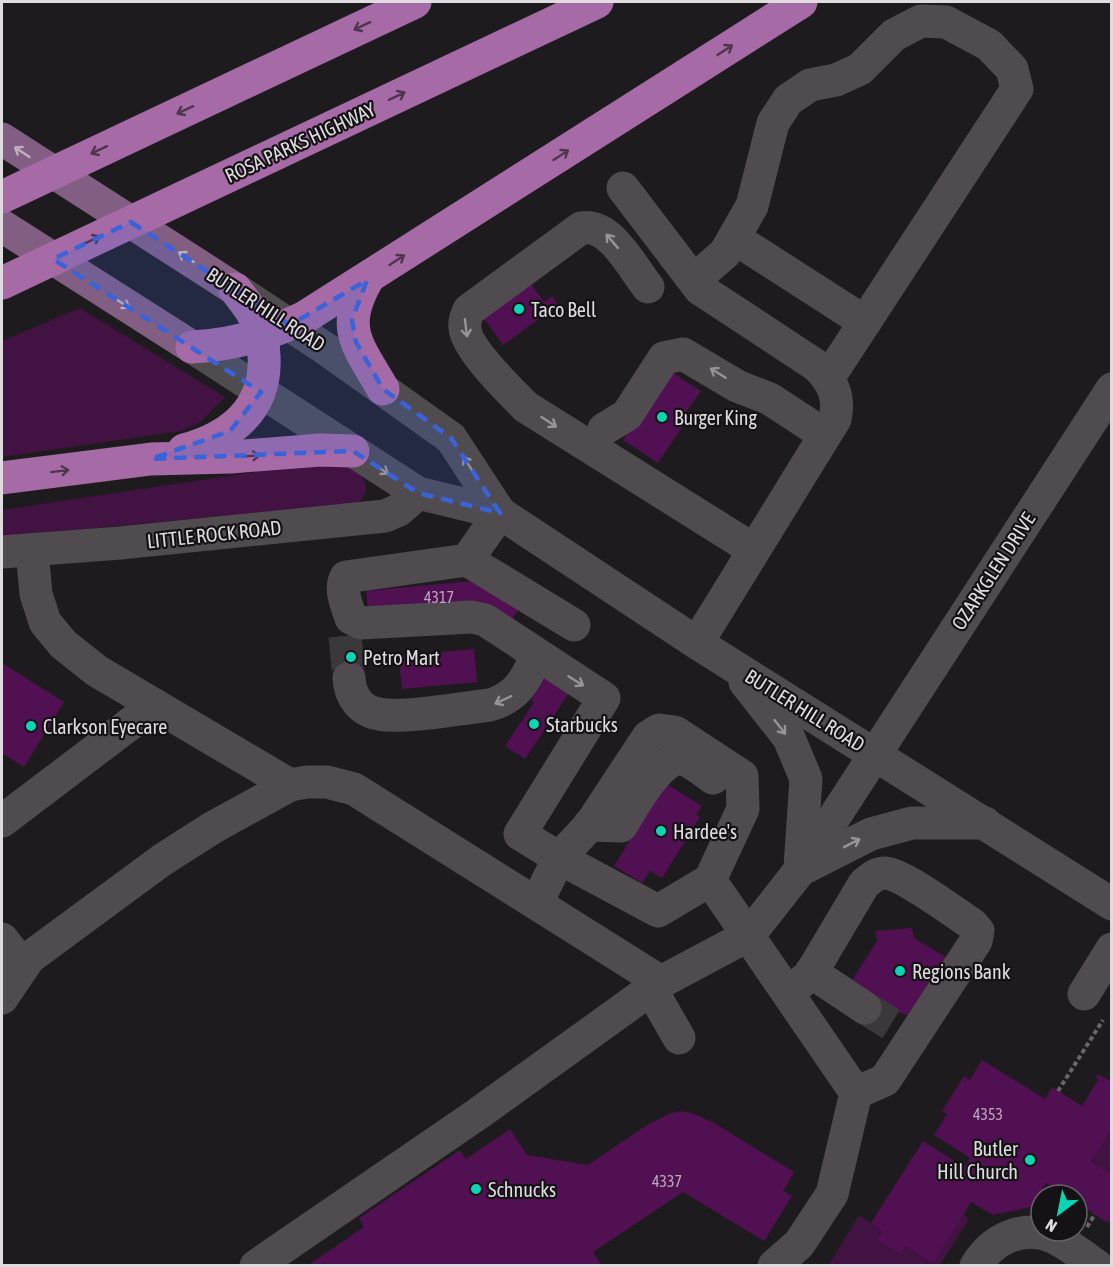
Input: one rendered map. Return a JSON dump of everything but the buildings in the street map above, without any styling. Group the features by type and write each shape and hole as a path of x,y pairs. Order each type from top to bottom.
{"highway":[{"path":"2,196 415,2"},
{"name":"ROSA PARKS HIGHWAY","path":"2,283 597,2"},
{"path":"192,347 227,346 276,330 367,280 801,2"},
{"path":"367,280 355,301 352,320 356,342 383,389"},
{"path":"236,289 253,313 276,330"},
{"path":"151,459 216,440 230,431 261,392 276,330"},
{"path":"2,478 151,459 320,450 353,451"}],"main road":[{"name":"BUTLER HILL ROAD","path":"2,139 236,289"},
{"name":"BUTLER HILL ROAD","path":"2,226 192,347"}],"street":[{"path":"694,280 725,253 752,206 773,123 788,100 810,85 836,80 860,69 894,35 921,21 946,22 989,45 1012,69 1017,89 829,377"},
{"path":"623,188 700,289 817,366 829,377 836,396 835,419 697,643"},
{"path":"648,287 608,235 592,226 581,228 469,310 465,318 465,329 468,340 526,407 576,440 598,438 627,415 664,358 674,354 695,359 737,386 770,399 825,435"},
{"path":"734,238 865,322"},
{"name":"BUTLER HILL ROAD","path":"276,330 383,389 451,438 500,513"},
{"name":"BUTLER HILL ROAD","path":"192,347 418,493 500,513 603,583 1112,904"},
{"name":"OZARKGLEN DRIVE","path":"748,935 800,870 1112,389"},
{"path":"598,438 754,550"},
{"name":"LITTLE ROCK ROAD","path":"17,551 385,516 399,510 418,493"},
{"path":"467,560 500,513"},
{"path":"17,551 36,594 45,622 63,644 98,671 290,785"},
{"path":"537,902 559,858 599,826 648,737 658,730 675,732 742,776 743,809 710,880 658,911 559,858 520,834 604,698 485,620 472,616 361,623 348,627 343,581 346,577 467,560 574,625"},
{"path":"349,678 349,690 357,702 378,714 490,705 504,701 516,693 574,625 603,583"},
{"path":"731,664 789,738 806,779 800,870"},
{"path":"2,821 154,705"},
{"path":"599,826 621,826 661,767 671,760 683,759 721,783 743,809"},
{"path":"2,998 29,958 162,860 212,828 290,785 327,782 354,789 537,902 656,986 680,1038"},
{"path":"800,870 871,834 912,823 985,823"},
{"path":"800,982 864,884 874,876 886,873 901,878 972,924 978,931 976,941 889,1024 885,1080 856,1093"},
{"path":"710,880 748,935 800,982 889,1024"},
{"path":"256,1266 479,1113 656,986 748,935"},
{"path":"2,939 23,966"},
{"path":"1094,1007 1112,949"},
{"path":"774,1266 799,1244 832,1194 856,1093 800,982"},
{"path":"976,1266 990,1246 1020,1233 1037,1233 1054,1238 1097,1266"}],"path":[{"path":"1058,1091 1094,1007"}],"highlighted area":[{"path":"131,222 290,325 367,280 352,320 356,342 383,389 451,438 500,513 418,493 353,451 151,459 230,431 261,392 53,259"}],"shaded area":[{"path":"80,308 225,397 201,422 181,431 2,457 2,341"},
{"path":"333,460 356,471 364,480 366,492 359,503 2,537 2,510"},
{"path":"1111,1129 1111,1175 1091,1162"},
{"path":"963,1214 969,1219 940,1265 828,1266 859,1215 882,1231 877,1240 901,1255 906,1246"}],"tunnel":[{"path":"345,636 349,678"},
{"path":"865,1008 891,1024"}],"place":[{"name":"Taco Bell","path":"519,309"},
{"name":"Burger King","path":"662,417"},
{"name":"Petro Mart","path":"351,657"},
{"name":"Starbucks","path":"534,724"},
{"name":"Clarkson Eyecare","path":"31,726"},
{"name":"Hardee's","path":"661,831"},
{"name":"Regions Bank","path":"900,971"},
{"name":"Butler Hill Church","path":"1030,1160"},
{"name":"Schnucks","path":"476,1189"}]}
